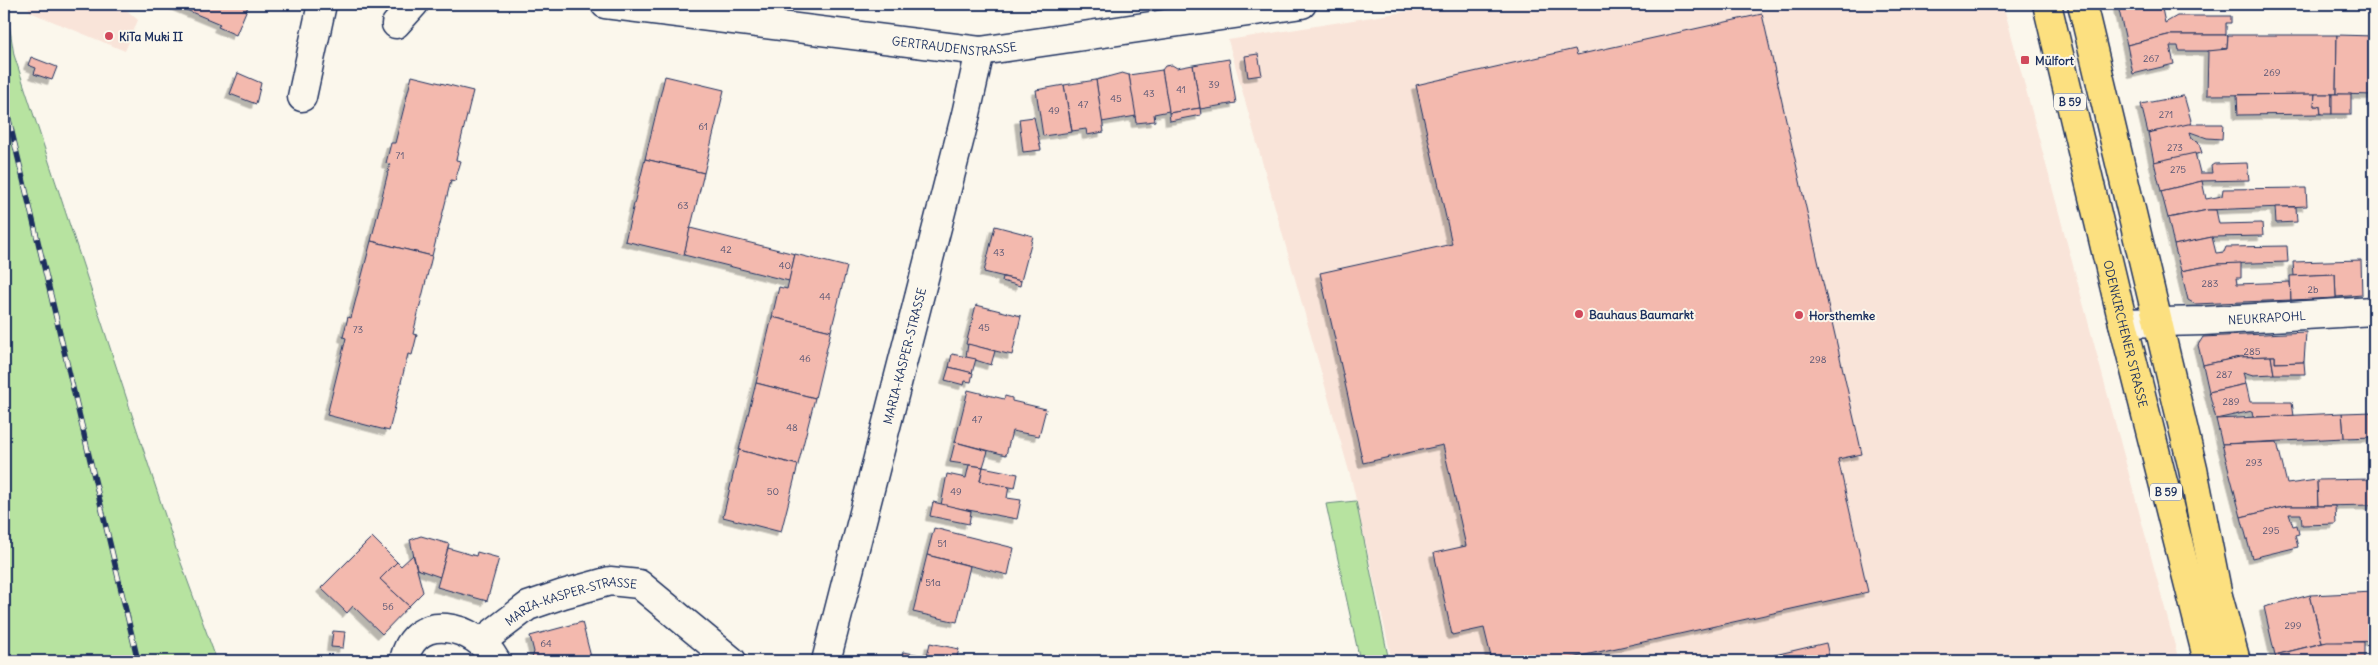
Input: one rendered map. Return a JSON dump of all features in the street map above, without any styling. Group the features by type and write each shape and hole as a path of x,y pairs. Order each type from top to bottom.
{"main road":[{"name":"ODENKIRCHENER STRASSE","path":"2047,4 2123,323 2208,661"},
{"name":"B 59","path":"2082,4 2193,469 2218,596 2236,661"}],"street":[{"path":"302,97 322,4"},
{"path":"396,24 414,4"},
{"name":"GERTRAUDENSTRASSE","path":"605,4 980,51 1302,4"},
{"name":"MARIA-KASPER-STRASSE","path":"826,661 961,133 980,51"},
{"name":"NEUKRAPOHL","path":"2123,323 2158,323 2374,311"},
{"name":"MARIA-KASPER-STRASSE","path":"404,661 408,647 417,636 430,629 445,628 471,634 488,652 528,606 563,594 610,582 639,584 732,661"}],"shaded area":[{"name":"KiTa Muki II","path":"28,4 123,4 122,6 138,20 125,51 30,12"},
{"path":"1453,4 2003,4 2179,661 1392,661 1352,482 1228,40"}],"green space":[{"path":"4,4 6,4 14,55 177,552 217,661 4,661"},
{"path":"1356,501 1389,661 1360,661 1326,504"}],"building":[{"path":"172,4 249,4 236,35 218,27 220,24"},
{"path":"2128,4 2161,4 2165,23 2177,16 2231,16 2231,23 2226,23 2226,35 2168,35 2127,45 2118,6"},
{"name":"Bauhaus Baumarkt","path":"1762,14 1862,454 1838,459 1868,592 1558,661 1492,661 1484,628 1452,635 1434,553 1466,546 1443,445 1363,463 1320,273 1452,244 1416,85 1575,49 1577,55"},
{"path":"2168,35 2228,35 2227,49 2222,48 2221,51 2179,51 2178,46 2170,46 2174,64 2133,74 2127,45"},
{"path":"2228,35 2337,35 2336,94 2207,95 2208,51 2227,49"},
{"path":"2337,35 2374,36 2374,95 2336,94"},
{"path":"1258,54 1262,75 1248,77 1245,56"},
{"path":"31,57 57,67 52,80 34,74 36,68 28,65"},
{"path":"1229,59 1236,103 1200,109 1193,65"},
{"path":"1172,65 1177,68 1193,65 1200,108 1169,113 1162,70 1165,66"},
{"path":"1162,70 1169,111 1154,114 1155,121 1136,123 1129,75"},
{"path":"238,73 261,83 256,104 230,94"},
{"path":"1122,73 1129,75 1136,116 1102,122 1096,80"},
{"path":"412,76 473,91 456,160 461,161 455,181 451,180 432,256 371,241 390,164 386,163 391,143 395,143"},
{"path":"665,76 724,90 704,173 645,159"},
{"path":"1096,80 1104,132 1087,135 1086,129 1072,131 1064,85"},
{"path":"1064,85 1072,132 1043,136 1036,90"},
{"path":"2315,94 2314,106 2320,106 2321,114 2238,115 2237,95"},
{"path":"2315,94 2332,94 2332,114 2321,114 2320,106 2314,106"},
{"path":"2332,94 2351,94 2351,114 2332,114"},
{"path":"2184,96 2192,124 2148,133 2141,104"},
{"path":"1200,108 1201,115 1170,121 1169,113"},
{"path":"1034,117 1041,150 1023,152 1019,119"},
{"path":"2188,124 2223,124 2222,139 2207,138 2190,132 2192,139 2198,141 2202,153 2154,162 2148,133"},
{"path":"2195,153 2200,173 2212,173 2211,166 2214,164 2247,163 2249,180 2202,181 2161,191 2154,162"},
{"path":"645,159 704,173 684,255 625,241"},
{"path":"2202,181 2206,199 2222,196 2223,189 2306,188 2307,206 2208,210 2168,218 2161,191"},
{"path":"2275,207 2296,207 2297,222 2276,223"},
{"path":"2216,210 2219,224 2262,223 2263,236 2212,237 2174,245 2168,218"},
{"path":"995,226 1033,236 1021,281 984,272"},
{"path":"690,228 795,254 789,281 684,255"},
{"path":"2212,237 2216,253 2224,252 2226,247 2287,246 2288,262 2218,264 2181,271 2174,245"},
{"path":"371,241 432,256 413,334 417,335 412,355 408,354 389,431 327,415 346,338 343,337 348,317 351,318"},
{"path":"795,254 847,267 831,331 772,317 779,287 787,289"},
{"path":"2361,260 2362,295 2336,297 2335,274 2294,276 2293,262"},
{"path":"2241,263 2241,278 2236,278 2237,284 2290,282 2291,300 2195,304 2188,300 2181,271 2218,264"},
{"path":"2335,274 2336,298 2291,300 2290,276"},
{"path":"1003,277 1021,281 1020,286 1002,281"},
{"path":"976,305 1021,316 1012,355 966,344"},
{"path":"772,317 831,331 815,398 756,383"},
{"path":"2306,332 2304,362 2275,363 2275,356 2240,357 2203,365 2198,345 2203,337"},
{"path":"968,344 995,351 991,365 966,357"},
{"path":"952,354 976,359 972,373 949,367"},
{"path":"2271,356 2274,374 2253,375 2243,372 2246,384 2209,392 2203,365 2240,357"},
{"path":"2271,356 2275,356 2275,363 2304,362 2305,374 2274,374"},
{"path":"949,367 973,373 971,382 965,381 964,385 945,380"},
{"path":"756,383 815,398 798,465 739,450"},
{"path":"2246,384 2250,402 2292,402 2294,416 2253,417 2252,411 2216,419 2209,392"},
{"path":"968,390 1004,399 1005,396 1012,398 1012,401 1046,409 1039,436 1012,431 1006,455 955,442"},
{"path":"2374,412 2374,437 2344,438 2342,413"},
{"path":"2342,413 2344,438 2222,444 2216,419"},
{"path":"955,442 988,451 983,467 950,462"},
{"path":"2277,442 2287,484 2317,480 2318,506 2287,506 2241,517 2222,444"},
{"path":"739,450 798,465 781,532 723,517"},
{"path":"969,465 983,467 980,481 1009,486 1007,498 1021,500 1017,519 941,505 947,474 966,478"},
{"path":"983,467 1018,474 1015,488 980,481"},
{"path":"2374,479 2374,505 2318,506 2317,480"},
{"path":"933,502 971,511 969,524 930,516"},
{"path":"2287,506 2335,506 2336,524 2302,525 2301,514 2289,514 2293,526 2297,525 2299,534 2295,535 2298,547 2252,558 2241,517"},
{"path":"934,528 1014,548 1008,575 927,555"},
{"path":"421,536 449,544 440,577 417,569 410,540"},
{"path":"372,537 397,562 380,579 409,606 382,634 353,606 347,613 321,588"},
{"path":"448,548 476,556 477,552 499,558 487,601 437,587"},
{"path":"413,555 423,592 409,606 380,579 397,562 401,566"},
{"path":"927,555 970,566 957,622 913,612"},
{"path":"2374,592 2374,641 2322,643 2310,595"},
{"path":"2310,595 2322,643 2275,655 2264,607"},
{"path":"582,622 592,661 531,661 534,652 530,636"},
{"path":"333,631 345,632 343,648 331,647"},
{"path":"2327,642 2364,642 2364,661 2277,661 2275,655"},
{"path":"930,643 959,649 956,661 927,656"},
{"path":"1826,643 1830,661 1749,661"},
{"path":"903,652 927,656 954,661 901,661"}],"railway":[{"path":"4,99 138,661"}],"place":[{"name":"KiTa Muki II","path":"109,36"},
{"name":"Mülfort","path":"2025,60"},
{"name":"Bauhaus Baumarkt","path":"1579,314"},
{"name":"Horsthemke","path":"1799,315"}]}
